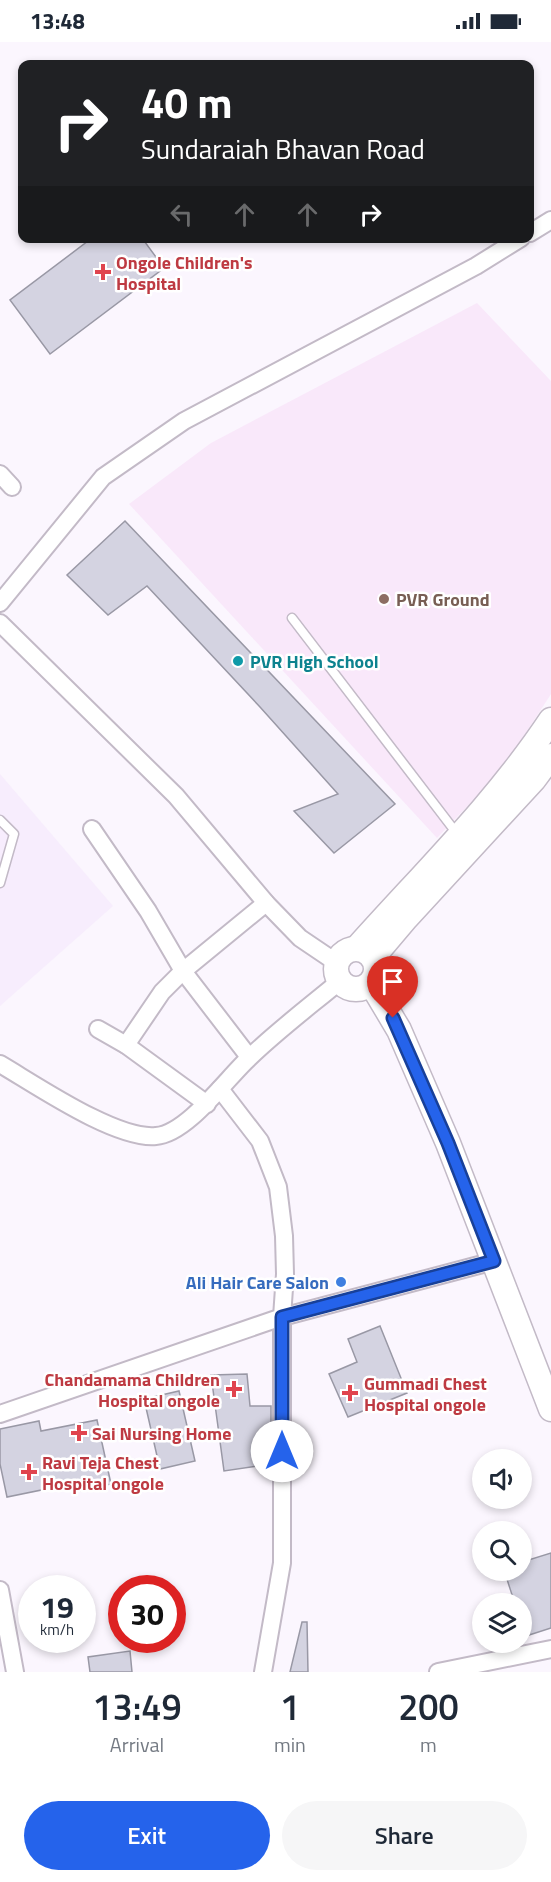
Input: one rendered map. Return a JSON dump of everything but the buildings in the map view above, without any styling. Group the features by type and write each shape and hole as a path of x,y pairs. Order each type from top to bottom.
{"street":[{"path":"534,231 551,220"},
{"path":"0,603 104,477 184,421 476,266 513,243"},
{"path":"0,474 12,487"},
{"path":"0,623 176,796 266,903 300,939 339,972 347,987 364,988 376,975 377,966 365,953"},
{"path":"365,953 458,835 528,754 551,720"},
{"path":"0,1064 89,1116 132,1133 157,1136 174,1130 207,1104 249,1057 339,972 344,952 365,953 406,918 534,779 551,756"},
{"path":"92,829 148,911 183,970 249,1057"},
{"path":"126,1045 162,992 183,970 266,903"},
{"path":"371,983 399,1030 448,1143 551,1409"},
{"path":"98,1029 126,1045 207,1104"},
{"path":"220,1089 260,1141 278,1187 284,1236 282,1563 263,1672"},
{"path":"0,1414 282,1317 494,1261"},
{"path":"0,1590 15,1672"},
{"path":"438,1672 551,1649"}],"lane":[{"path":"292,618 458,835"},
{"path":"0,820 14,834 0,883"}],"shaded area":[{"name":"PVR Ground","path":"477,303 551,381 551,694 502,770 437,838 129,504 211,443"},
{"path":"0,774 113,906 0,1006"}],"place":[{"name":"Ongole Children's Hospital","path":"103,272"},
{"name":"PVR Ground","path":"384,599"},
{"name":"PVR High School","path":"238,661"},
{"name":"Ali Hair Care Salon","path":"341,1282"},
{"name":"Chandamama Children Hospital ongole","path":"234,1389"},
{"name":"Gummadi Chest Hospital ongole","path":"350,1393"},
{"name":"Sai Nursing Home","path":"79,1433"},
{"name":"Ravi Teja Chest Hospital ongole","path":"29,1472"}],"route":[{"path":"282,1451 282,1317 494,1261 448,1143 393,1018"}]}
